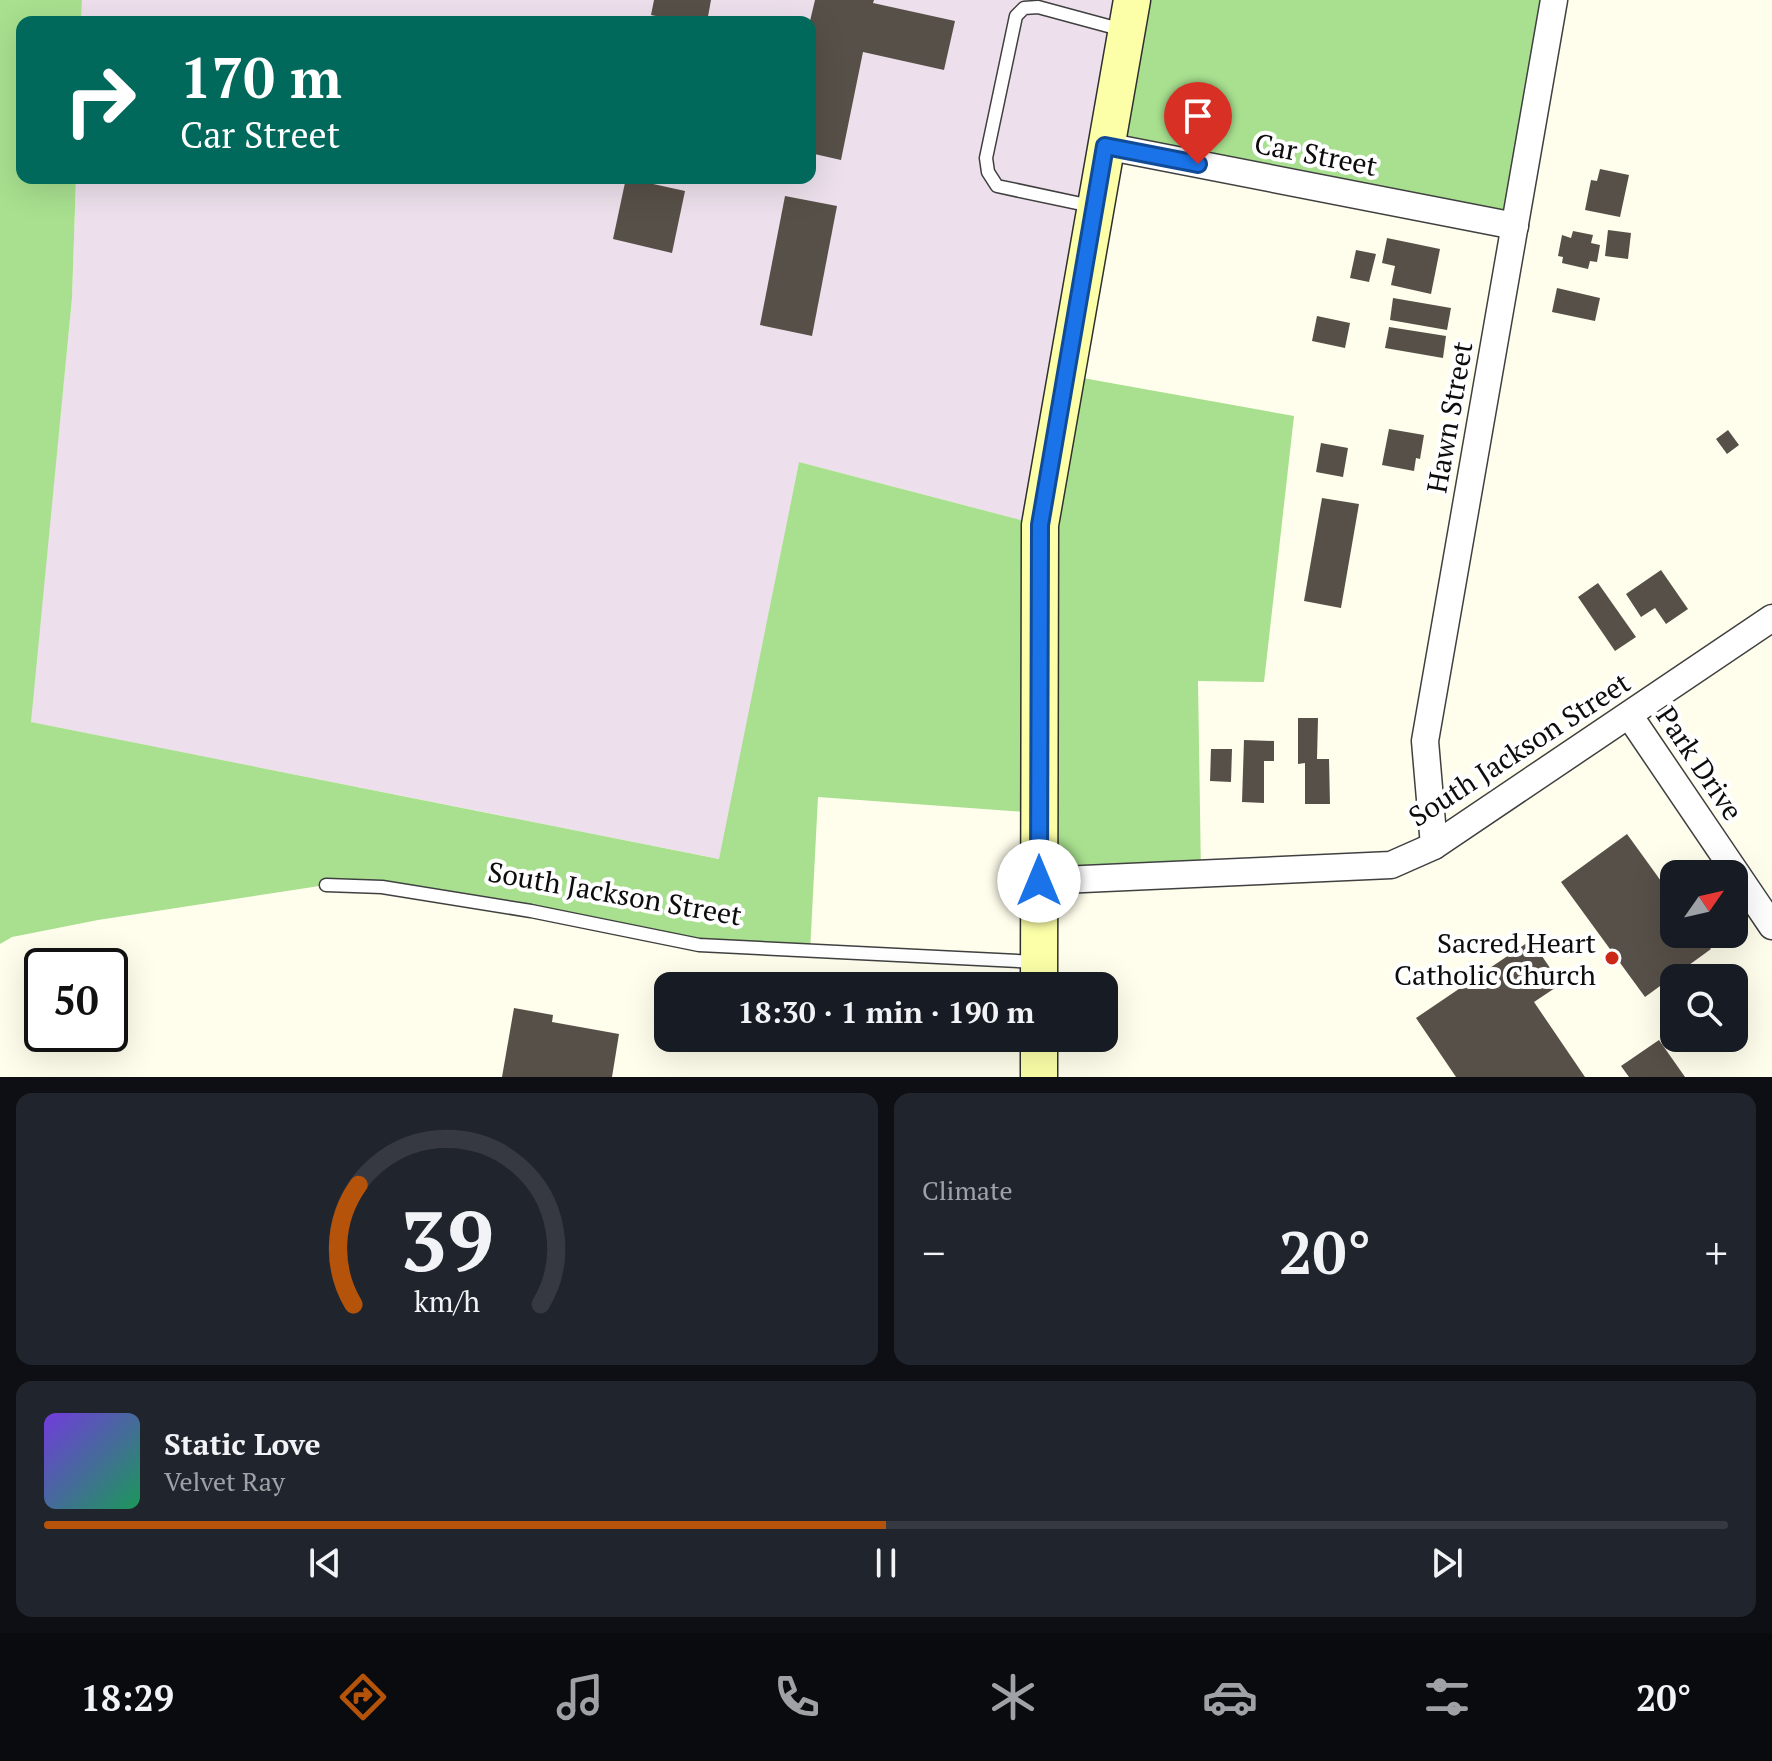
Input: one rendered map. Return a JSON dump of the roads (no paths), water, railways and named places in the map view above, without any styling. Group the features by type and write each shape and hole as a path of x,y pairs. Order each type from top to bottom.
{"main road":[{"path":"1039,972 1040,525 1129,15"},
{"path":"1039,1052 1039,1077"}],"street":[{"name":"Hawn Street","path":"1434,846 1425,741 1554,0"},
{"name":"Car Street","path":"1105,146 1515,226"},
{"name":"South Jackson Street","path":"1039,881 1391,865 1434,846 1772,618"},
{"name":"Park Drive","path":"1629,715 1772,926"}],"lane":[{"path":"1094,206 997,186 988,172 986,158 1016,16 1024,8 1129,15"},
{"name":"South Jackson Street","path":"326,885 397,889 531,911 699,945 1016,972"}],"place":[{"name":"Sacred Heart Catholic Church","path":"1612,958"}]}
